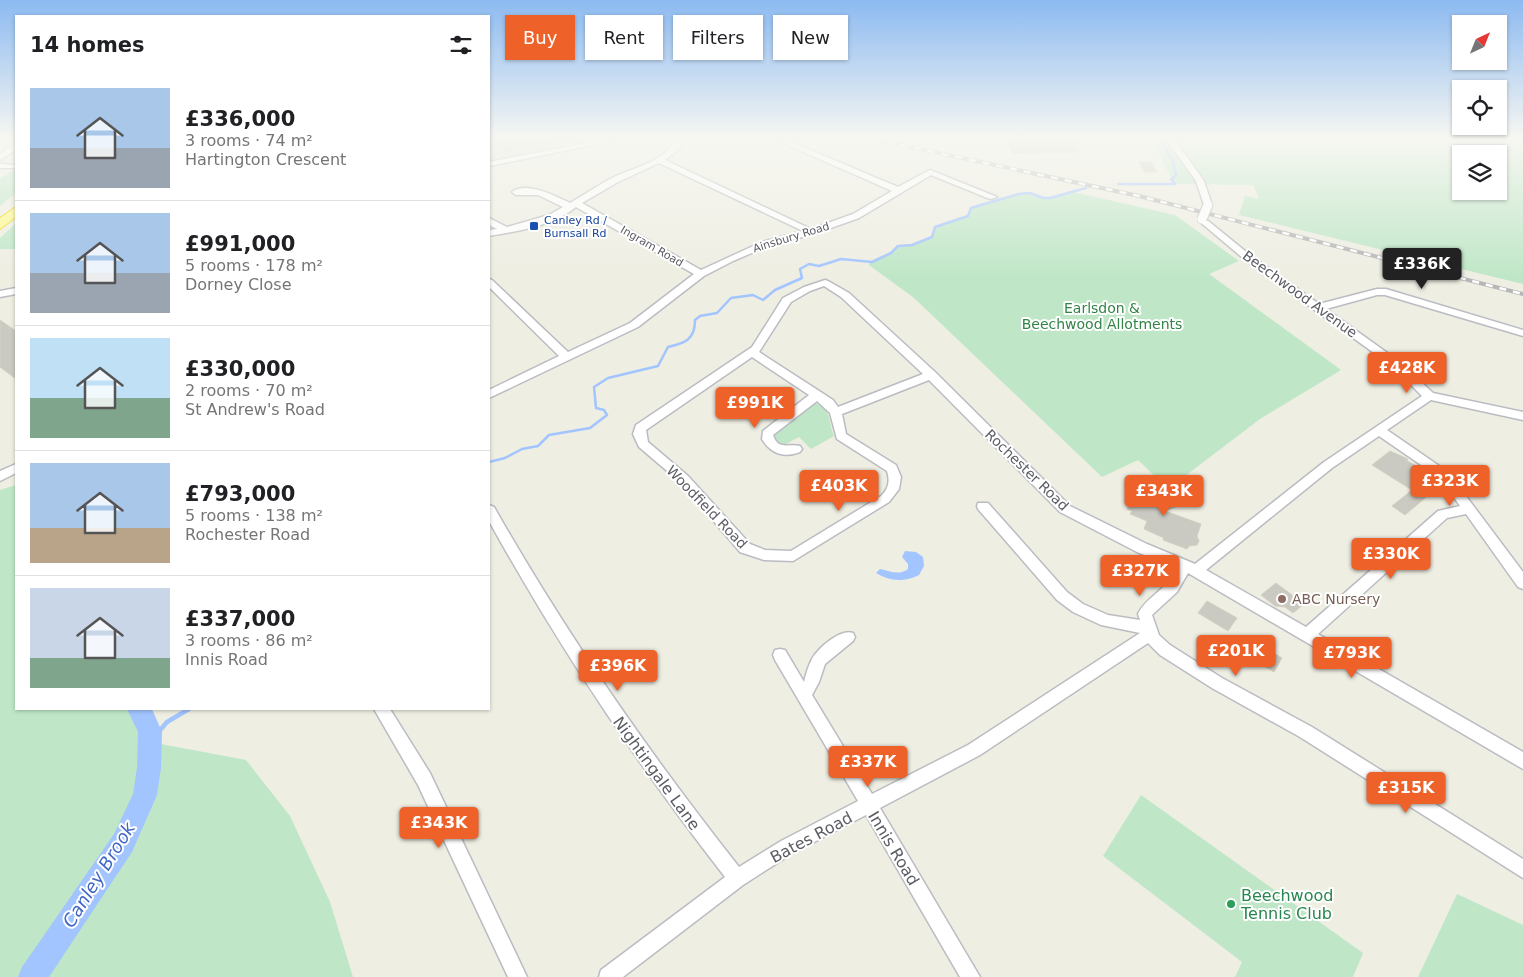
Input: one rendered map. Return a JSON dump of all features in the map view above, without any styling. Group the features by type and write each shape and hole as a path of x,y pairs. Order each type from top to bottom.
{"highway":[{"path":"0,215 15,201"},
{"path":"0,225 15,212"}],"street":[{"path":"490,233 538,223 574,205 607,185"},
{"path":"711,185 811,232"},
{"path":"886,185 899,190"},
{"name":"Ainsbury Road","path":"490,394 642,320 701,274 753,248 811,232 856,216 908,185"},
{"name":"Ainsbury Road","path":"962,185 993,197"},
{"name":"Beechwood Avenue","path":"1201,185 1208,205 1202,219 1247,256 1320,307 1396,364 1429,396"},
{"name":"Ingram Road","path":"516,192 539,192 574,205 701,274"},
{"path":"490,222 505,230"},
{"path":"490,283 565,356"},
{"name":"Rochester Road","path":"640,428 752,352 763,341 780,308 787,300 807,289 825,283 845,295 931,375 1065,509 1116,536 1190,569 1523,760"},
{"path":"0,294 15,291"},
{"path":"1320,307 1377,292 1386,292 1523,333"},
{"path":"752,352 829,403 836,412 931,375"},
{"path":"796,449 786,452 778,449 769,441 768,434 773,428 817,395"},
{"path":"1523,416 1429,396 1328,465 1190,569 1182,576 1174,588 1145,614 1156,643 1164,650 1217,683 1306,732 1523,869"},
{"name":"Woodfield Road","path":"640,428 639,434 644,444 684,479 745,548 764,554 788,556 802,552 885,499 890,495 895,484 892,468 841,436 836,412"},
{"path":"1379,430 1444,475 1523,583"},
{"path":"0,476 15,468"},
{"path":"983,506 1062,596 1078,608 1106,621 1150,630"},
{"path":"1307,635 1443,514 1468,509"},
{"name":"Nightingale Lane","path":"490,512 556,626 620,722 737,879"},
{"name":"Bates Road","path":"608,977 737,879 787,847 974,750 1150,630"},
{"path":"804,693 809,690 813,670 820,659 848,637"},
{"name":"Innis Road","path":"780,655 971,977"},
{"path":"383,710 424,779 518,977"}],"green space":[{"path":"0,185 15,185 15,194 0,206"},
{"path":"1221,185 1452,185 1452,200 1507,200 1507,185 1523,185 1523,284 1239,215 1245,196 1259,199 1253,185"},
{"name":"Earlsdon & Beechwood Allotments","path":"1069,191 1175,215 1239,261 1209,274 1341,370 1260,419 1168,489 1138,460 1102,477 914,298 869,265 869,262 891,253 898,246 912,245 932,237 935,227 968,216 971,208 975,206 1023,193 1050,198"},
{"path":"15,224 15,249 0,249 0,238"},
{"path":"813,403 823,407 826,411 834,436 811,449 799,437 784,445 775,442 771,433"},
{"path":"15,485 15,710 139,710 144,717 150,742 246,760 290,816 330,902 353,977 0,977 0,490"},
{"name":"Beechwood Tennis Club","path":"1141,795 1363,953 1353,977 1235,977 1242,962 1103,856"},
{"path":"1457,894 1523,925 1523,977 1418,977"}],"water":[{"path":"905,551 916,552 923,557 924,566 919,575 898,580 876,573 880,569 898,573 908,569 908,564 902,557"}],"building":[{"path":"0,320 15,330 15,378 0,367"},
{"path":"1390,451 1408,459 1406,460 1437,479 1432,485 1437,488 1405,515 1392,506 1412,490 1372,465"},
{"path":"1160,485 1181,505 1165,511 1201,524 1197,536 1199,541 1197,545 1189,546 1187,549 1163,540 1164,538 1144,529 1147,521 1130,514 1132,511 1127,509 1137,491 1140,492"},
{"name":"ABC Nursery","path":"1276,583 1304,604 1293,613 1285,607 1275,606 1261,595"},
{"path":"1207,601 1237,618 1228,631 1198,613"},
{"path":"1251,639 1282,658 1274,672 1242,653"}],"waterway":[{"path":"490,462 505,458 522,449 538,446 549,435 590,428 607,415 604,410 596,408 594,387 608,378 658,366 668,347 688,340 695,327 695,320 700,316 717,313 731,298 753,295 763,300 775,290 802,278 800,269 809,264 819,266 841,259 872,262 891,253 898,246 912,245 932,237 935,227 968,216 971,208 1019,194 1030,193 1043,198 1050,198 1086,188"},
{"name":"Canley Brook","path":"32,977 123,843 145,795 149,768 150,732 139,710"},
{"path":"150,742 167,722 187,710"}],"railway":[{"path":"1086,185 1139,196 1523,294"}],"place":[{"name":"Canley Rd / Burnsall Rd","path":"534,226"},
{"name":"ABC Nursery","path":"1282,599"},
{"name":"Beechwood Tennis Club","path":"1231,904"}]}
